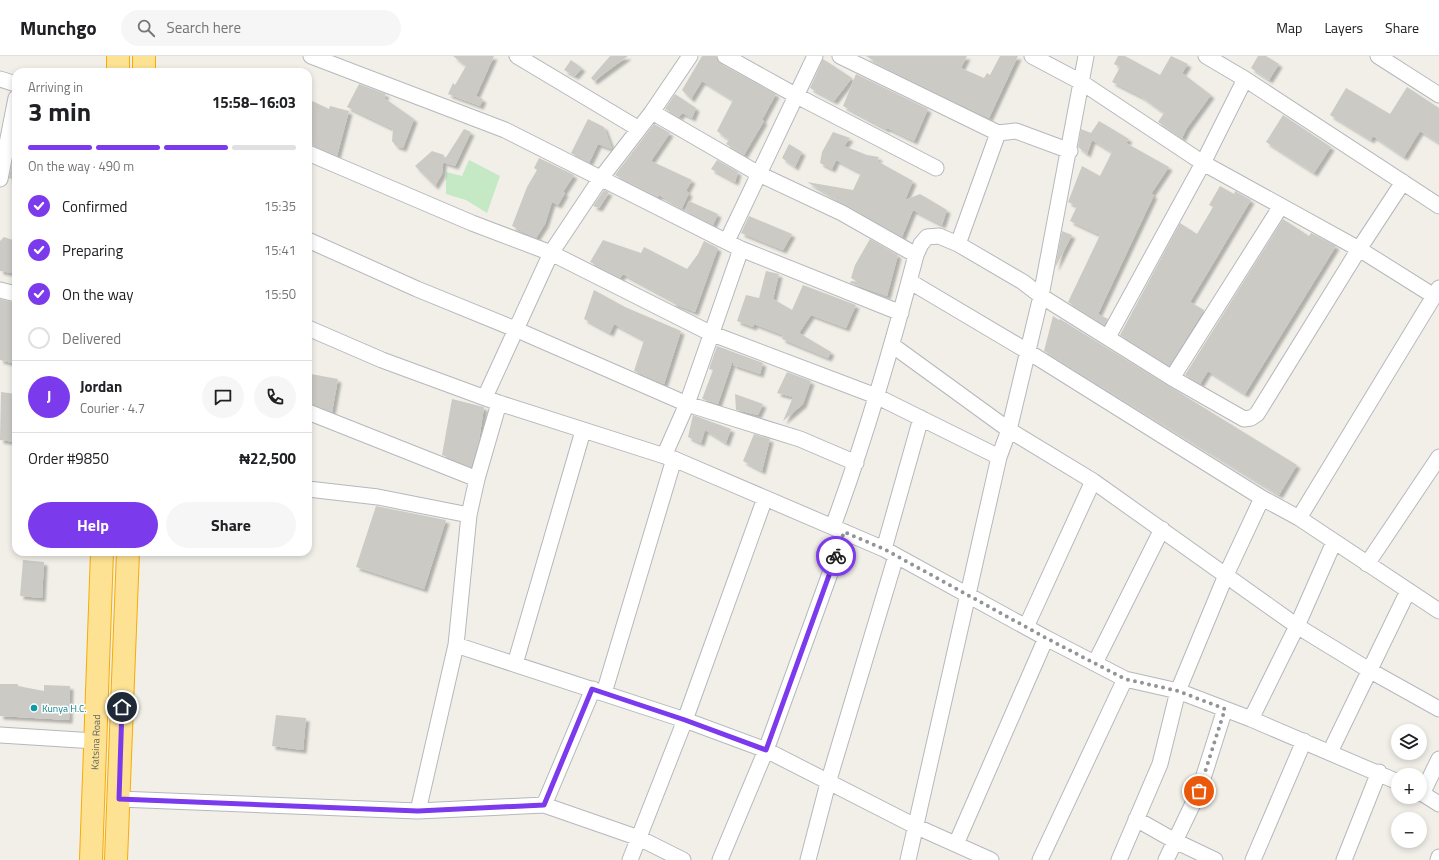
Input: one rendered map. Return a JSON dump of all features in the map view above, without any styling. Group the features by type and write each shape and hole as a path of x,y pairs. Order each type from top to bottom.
{"highway":[{"path":"118,56 118,68"},
{"path":"144,56 144,68"},
{"name":"Katsina Road","path":"91,860 102,556"},
{"path":"116,860 128,556"}],"street":[{"path":"311,56 505,130 728,241 741,249 901,313"},
{"path":"517,56 639,129"},
{"path":"418,811 456,645 469,515 492,400 515,329 551,253 600,178 652,112 690,56"},
{"path":"725,56 795,95 936,168"},
{"path":"728,241 795,95 815,56"},
{"path":"840,56 998,132 1016,131 1070,152"},
{"path":"1032,56 1081,82 1204,163 1436,292 1299,518"},
{"path":"908,860 999,457 1009,430 1041,296 1070,152 1086,56"},
{"path":"1206,56 1245,79 1439,206"},
{"path":"1378,56 1439,96"},
{"path":"0,79 12,83"},
{"path":"1108,337 1204,163 1245,79"},
{"path":"652,112 759,174 842,213 916,255"},
{"path":"0,179 12,118"},
{"path":"958,244 998,132"},
{"path":"312,155 465,220 551,253 710,333 876,396 999,457"},
{"path":"720,860 766,750 839,529 856,463 892,345 916,255 927,236 939,236 958,244 1023,282 1041,296 1172,378 1244,419 1251,418 1257,414 1359,249 1403,182"},
{"path":"1172,378 1281,206"},
{"path":"312,242 417,289 515,329 687,404 800,439 856,463"},
{"path":"544,805 598,691 669,458 710,333 741,249"},
{"path":"909,281 1027,351 1262,498 1299,518 1366,564 1439,611"},
{"path":"0,290 12,293"},
{"path":"312,330 382,360 492,400 669,458 839,529 890,552 1046,638 1125,679 1178,691 1251,719 1391,778"},
{"path":"892,345 1009,430 1093,481 1297,626 1369,670 1439,709"},
{"path":"312,414 477,479"},
{"path":"808,860 890,552 921,418"},
{"path":"515,664 583,431"},
{"path":"1366,564 1439,456"},
{"path":"1026,627 1093,481"},
{"path":"312,490 378,498 469,515"},
{"path":"630,860 685,720 765,498"},
{"path":"1118,860 1160,764 1178,691 1226,575 1262,498"},
{"path":"1095,663 1162,529"},
{"path":"1251,719 1297,626 1334,542"},
{"path":"1330,752 1408,591"},
{"path":"956,844 1046,638"},
{"path":"456,645 685,720 766,750 828,783 915,826 991,860"},
{"path":"1040,860 1125,679"},
{"path":"1166,860 1199,791 1225,709"},
{"path":"0,735 96,741"},
{"path":"1253,860 1304,741"},
{"path":"1427,782 1439,759"},
{"path":"1344,860 1379,772"},
{"path":"1427,797 1439,804"},
{"path":"119,799 418,811 544,805 639,838 683,860"},
{"path":"1136,819 1175,841 1215,860"}],"green space":[{"path":"469,160 500,176 487,213 466,200 446,194 446,172 462,176"}],"building":[{"path":"453,56 494,56 476,96 483,99 480,106 448,94 453,83 455,85 466,66"},
{"path":"610,56 628,56 594,81 591,78"},
{"path":"702,56 716,56 721,64 776,94 762,120 764,121 744,155 726,144 729,140 717,131 733,100 702,81 691,99 682,90"},
{"path":"866,56 967,56 961,68 984,78 987,73 990,75 1000,56 1018,56 989,118 889,70"},
{"path":"1118,56 1125,56 1160,75 1171,56 1188,64 1182,73 1211,95 1187,128 1182,138 1158,122 1164,113 1142,97 1112,82 1120,67 1114,64"},
{"path":"1258,56 1266,56 1279,64 1269,80 1251,68"},
{"path":"823,59 852,78 834,101 810,88"},
{"path":"571,60 582,68 575,76 564,70"},
{"path":"856,74 928,109 914,141 887,128 886,129 843,106"},
{"path":"359,84 386,94 384,98 414,119 403,148 396,146 392,141 393,129 347,107"},
{"path":"1407,87 1439,108 1439,143 1420,131 1404,157 1373,136 1371,140 1330,115 1346,88 1390,114"},
{"path":"675,94 696,108 692,118 682,113 679,117 665,109"},
{"path":"312,101 329,109 330,106 349,111 337,156 312,143"},
{"path":"1283,115 1331,147 1314,173 1266,142"},
{"path":"588,119 604,127 612,149 598,144 589,163 571,153"},
{"path":"1099,121 1129,139 1126,143 1169,167 1151,194 1154,195 1098,314 1108,319 1104,325 1068,302 1100,235 1070,221 1077,206 1068,202 1082,166 1100,176 1112,152 1092,140 1087,154 1078,147 1081,129 1091,133"},
{"path":"654,124 670,133 651,161 692,180 686,191 689,193 682,208 659,195 658,197 615,175"},
{"path":"464,129 471,132 455,166 443,162"},
{"path":"833,132 850,138 844,146 867,155 879,157 877,161 913,181 905,200 920,194 947,210 942,225 913,210 902,237 807,182 853,190 861,173 836,160 832,169 820,163 822,152"},
{"path":"789,144 802,152 795,167 782,158"},
{"path":"432,151 444,155 442,174 435,186 415,166"},
{"path":"539,158 574,175 563,192 565,193 558,205 552,202 545,224 536,238 512,226 527,187 537,170 534,168"},
{"path":"717,160 738,172 735,182 711,169"},
{"path":"12,163 12,179 9,178"},
{"path":"1220,186 1234,194 1235,191 1251,200 1190,302 1204,310 1169,366 1120,335 1180,223 1197,234 1213,207 1209,205"},
{"path":"604,190 609,192 599,208 593,206"},
{"path":"689,201 718,214 713,225 685,211"},
{"path":"749,216 792,234 783,250 741,233"},
{"path":"1283,219 1309,236 1311,233 1336,246 1245,394 1208,371 1200,384 1185,375"},
{"path":"1062,231 1072,235 1055,268"},
{"path":"4,237 12,240 12,273 0,271 0,241"},
{"path":"870,239 898,255 887,296 850,283 851,281 858,282 851,278 855,265"},
{"path":"603,240 641,253 644,247 687,269 698,254 704,241 718,248 695,312 672,303 673,301 623,274 620,278 590,262"},
{"path":"766,271 779,274 773,299 792,310 803,285 856,305 846,328 811,315 799,333 831,352 828,358 782,339 783,335 754,324 753,327 737,321 746,295 759,298"},
{"path":"594,290 625,307 681,331 664,384 634,371 644,340 614,324 610,333 584,319"},
{"path":"0,299 12,302 12,363 0,360"},
{"path":"1053,316 1297,465 1279,495 1044,351"},
{"path":"717,346 763,363 760,374 733,365 733,360 718,404 702,399 713,370 709,369"},
{"path":"787,372 811,381 803,404 783,421 793,397 777,393"},
{"path":"312,374 338,379 332,412 312,404"},
{"path":"1,392 12,393 12,442 0,440"},
{"path":"735,394 763,404 758,415 736,410"},
{"path":"452,399 484,407 479,441 471,467 442,455"},
{"path":"693,415 731,429 726,443 705,430 701,443 688,437"},
{"path":"754,434 770,439 762,471 743,461"},
{"path":"376,506 446,520 424,589 356,567"},
{"path":"23,560 44,562 42,598 20,596"},
{"name":"Kunya H.C.","path":"0,684 18,684 18,686 44,691 44,685 70,686 69,720 0,716"},
{"path":"276,715 306,718 303,750 272,746"}],"way so far":[{"path":"836,556 844,532 884,549 1046,638 1125,679 1178,691 1225,709 1199,791"}],"place":[{"name":"Kunya H.C.","path":"34,708"}],"route":[{"path":"122,707 119,799 418,811 544,805 592,689 685,720 766,750 836,556"}]}
